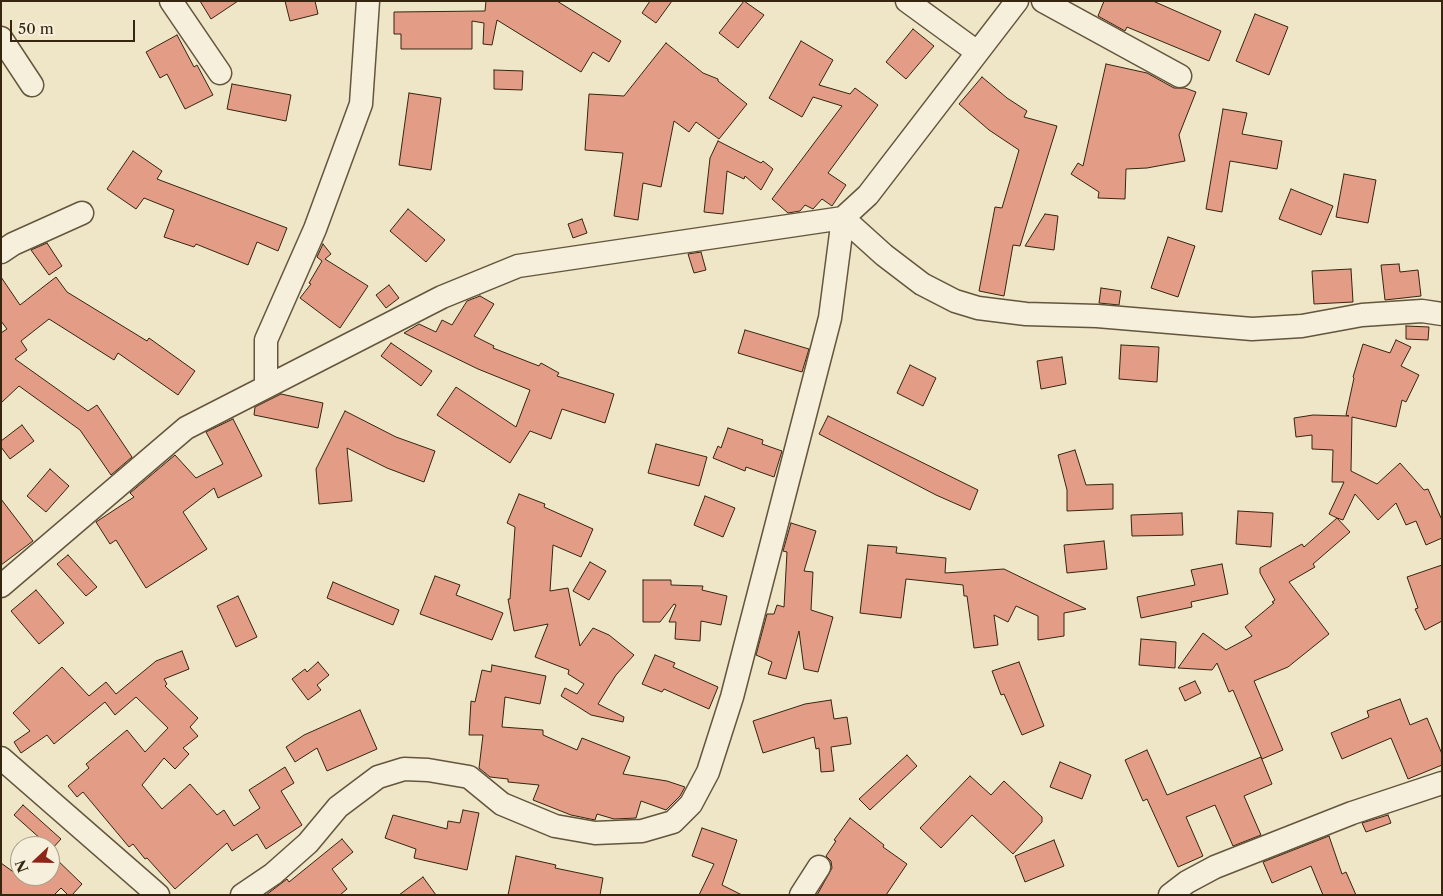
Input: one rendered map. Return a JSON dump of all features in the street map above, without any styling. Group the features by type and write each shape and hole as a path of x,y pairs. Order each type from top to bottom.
{"street":[{"path":"171,1 220,73"},
{"path":"266,386 266,340 315,229 361,104 368,1"},
{"path":"907,1 977,52"},
{"path":"1,586 186,428 442,296 518,266 842,218 868,195 1018,1"},
{"path":"1043,1 1180,76"},
{"path":"1,38 32,84"},
{"path":"1,252 13,244 82,213"},
{"path":"842,218 884,255 922,284 955,301 978,308 1026,314 1097,316 1252,329 1302,326 1362,315 1422,311 1442,314"},
{"path":"242,895 273,874 308,843 338,807 378,777 404,769 428,770 469,777 502,804 555,826 595,833 642,831 673,822 691,804 708,772 732,697 830,318 842,218"},
{"path":"1,758 158,895"},
{"path":"1170,895 1186,882 1215,868 1352,813 1442,783"},
{"path":"801,895 819,867"}],"building":[{"path":"200,1 238,1 211,19"},
{"path":"285,1 315,1 318,14 290,21"},
{"path":"486,1 557,1 621,41 609,62 593,52 581,72 497,20 492,45 483,44 484,23 472,21 472,49 401,49 401,34 394,34 394,12 485,11"},
{"path":"650,1 672,1 656,23 642,13"},
{"path":"744,1 764,15 738,48 719,33"},
{"path":"1104,1 1153,1 1221,31 1209,61 1127,27 1125,31 1098,16"},
{"path":"1255,14 1288,27 1269,75 1236,61"},
{"path":"913,29 934,46 906,79 886,62"},
{"path":"177,35 194,67 197,65 213,95 185,109 167,74 160,78 146,52"},
{"path":"801,41 833,60 819,85 850,94 855,88 878,105 828,173 846,185 832,206 822,199 813,209 805,205 800,211 788,213 772,199 842,106 813,97 802,117 769,98"},
{"path":"666,43 703,73 718,79 718,81 747,104 719,139 696,122 689,132 674,121 661,187 643,183 638,220 614,216 623,153 585,150 589,94 624,96"},
{"path":"1106,64 1147,73 1174,88 1185,88 1196,92 1179,135 1185,161 1147,168 1126,169 1125,199 1098,198 1099,192 1071,174 1078,163 1083,166"},
{"path":"494,70 523,71 522,90 494,89"},
{"path":"982,77 1007,98 1027,111 1024,117 1057,126 1020,246 1013,245 1004,296 979,291 995,207 1002,208 1019,150 989,130 959,104"},
{"path":"232,84 291,95 286,121 227,109"},
{"path":"409,93 441,98 431,170 399,165"},
{"path":"1223,109 1247,113 1242,134 1282,141 1277,169 1230,161 1222,212 1206,209"},
{"path":"718,141 761,163 763,161 773,169 761,190 745,176 744,179 727,171 723,214 704,212 710,158"},
{"path":"133,151 162,171 157,179 287,228 278,251 257,242 248,265 196,244 194,247 164,237 174,210 144,198 136,209 107,189"},
{"path":"1344,174 1376,180 1368,223 1336,217"},
{"path":"1291,189 1333,206 1321,235 1279,219"},
{"path":"408,209 445,240 426,262 390,231"},
{"path":"1045,214 1058,216 1054,250 1025,246"},
{"path":"582,219 587,233 573,238 568,224"},
{"path":"1168,237 1195,246 1178,297 1151,288"},
{"path":"47,243 62,266 49,275 31,250"},
{"path":"323,244 331,254 325,259 368,286 340,328 300,298 311,284 309,283 322,261 317,257"},
{"path":"701,252 706,270 694,273 688,254"},
{"path":"1399,264 1400,272 1418,270 1421,296 1385,300 1381,265"},
{"path":"1351,269 1353,302 1314,304 1312,271"},
{"path":"1,277 20,305 56,277 67,292 147,341 149,338 195,371 178,395 118,353 114,360 49,319 21,341 27,350 15,359 88,411 97,405 132,457 111,475 80,430 19,386 1,403 1,333 7,329 1,321"},
{"path":"389,285 399,298 386,308 376,295"},
{"path":"1101,288 1121,291 1119,305 1099,303"},
{"path":"480,296 494,304 474,336 494,346 493,348 539,366 541,363 559,373 557,376 614,394 605,423 562,409 551,439 530,431 510,463 437,415 456,387 516,427 530,390 478,369 404,333 419,324 436,332 442,320 452,325 467,301"},
{"path":"1406,326 1429,327 1428,340 1406,339"},
{"path":"745,330 809,349 802,372 738,353"},
{"path":"1396,340 1411,347 1401,366 1419,375 1406,402 1402,400 1396,427 1352,417 1351,471 1377,484 1400,463 1424,490 1428,489 1442,520 1442,538 1426,545 1416,521 1406,525 1396,503 1378,520 1355,494 1343,520 1329,514 1344,482 1332,482 1333,450 1312,449 1312,435 1296,437 1294,418 1313,415 1349,416 1346,415 1353,377 1363,344 1390,353"},
{"path":"391,343 432,371 421,386 381,356"},
{"path":"1121,345 1159,347 1157,382 1119,379"},
{"path":"1062,357 1066,384 1041,389 1037,361"},
{"path":"910,365 936,378 923,406 897,393"},
{"path":"281,394 323,403 318,428 254,415 255,407"},
{"path":"345,411 396,437 435,451 424,482 387,468 347,448 352,501 319,504 316,469"},
{"path":"828,416 978,490 970,510 936,495 819,434"},
{"path":"233,419 262,476 218,498 214,488 183,512 207,549 146,588 116,540 110,544 96,522 134,497 130,493 175,455 196,478 223,464 206,432"},
{"path":"22,425 34,441 10,459 1,447 1,441"},
{"path":"728,428 763,440 762,444 782,451 774,477 746,467 745,471 713,458 718,446 721,448"},
{"path":"656,444 707,457 699,486 648,473"},
{"path":"1075,450 1086,485 1113,484 1113,509 1067,511 1067,490 1058,455"},
{"path":"50,469 69,486 46,512 27,496"},
{"path":"519,494 545,504 544,507 593,529 581,557 553,545 550,591 568,588 580,646 593,628 609,635 634,655 616,675 598,704 624,717 623,722 591,715 561,696 565,688 577,694 584,684 568,674 569,670 535,657 548,624 514,631 508,599 510,599 515,527 507,523"},
{"path":"705,496 735,508 723,537 694,525"},
{"path":"1,499 33,541 1,565"},
{"path":"1238,511 1273,513 1271,547 1236,544"},
{"path":"1182,513 1183,535 1132,536 1131,515"},
{"path":"1337,518 1350,532 1313,564 1315,567 1289,582 1329,634 1288,667 1254,681 1283,750 1262,759 1233,690 1229,692 1217,663 1212,670 1178,668 1203,633 1226,650 1252,636 1245,627 1274,603 1272,602 1275,600 1260,573 1260,568 1302,544 1304,547"},
{"path":"791,523 816,531 804,571 813,572 811,610 833,617 818,672 804,669 799,631 786,679 768,674 772,662 756,655 767,614 774,614 777,605 784,607 787,552 783,551"},
{"path":"1104,541 1107,569 1067,573 1064,545"},
{"path":"868,545 897,547 896,553 946,558 945,573 1004,569 1086,609 1064,613 1064,636 1038,640 1038,616 1016,606 1008,622 994,615 998,645 974,648 967,596 964,596 963,585 906,579 901,618 860,613"},
{"path":"68,555 97,587 86,596 57,564"},
{"path":"590,562 606,571 589,600 573,591"},
{"path":"1222,564 1228,594 1191,602 1192,607 1141,618 1137,597 1195,585 1191,570"},
{"path":"1442,565 1442,621 1425,630 1415,609 1418,608 1407,577"},
{"path":"435,576 460,585 456,595 503,613 492,640 420,614"},
{"path":"643,580 671,580 671,585 703,586 702,590 727,596 721,625 701,621 700,641 675,639 676,622 669,622 676,605 674,604 660,622 643,622"},
{"path":"333,582 399,610 393,625 327,598"},
{"path":"36,590 64,623 39,644 11,611"},
{"path":"238,596 257,637 236,647 217,606"},
{"path":"1141,639 1176,642 1175,668 1139,665"},
{"path":"182,651 189,669 164,679 167,684 165,686 198,718 190,727 198,736 183,748 189,754 175,769 164,758 142,785 162,809 190,784 217,815 224,810 234,826 260,808 249,790 285,767 294,783 281,791 302,825 266,849 257,834 232,851 227,843 175,889 133,844 129,847 83,792 77,797 68,786 89,768 86,764 127,730 145,752 168,728 136,697 115,715 105,702 54,744 47,735 21,753 14,742 30,731 13,713 62,667 89,696 106,682 116,694 156,661"},
{"path":"655,655 675,663 673,667 718,687 709,709 664,689 662,692 642,684"},
{"path":"318,662 329,675 317,685 321,690 308,700 292,679 305,669 307,672"},
{"path":"1019,662 1044,726 1022,735 1004,694 1001,695 992,671"},
{"path":"492,665 546,676 540,704 505,697 502,727 543,730 543,735 577,750 582,738 630,757 623,774 667,781 685,787 680,796 666,810 641,801 636,818 614,819 597,814 595,820 571,815 533,800 539,785 508,782 508,779 490,777 479,768 483,735 469,735 471,701 475,702 482,670 491,672"},
{"path":"1195,681 1201,693 1185,701 1179,688"},
{"path":"1400,699 1410,725 1427,718 1442,754 1442,765 1408,779 1391,738 1342,759 1331,733 1369,717 1367,711"},
{"path":"831,700 834,719 847,717 851,744 831,747 834,771 821,772 819,748 816,749 814,737 763,753 753,721 805,704"},
{"path":"360,710 377,749 327,771 317,748 295,762 286,747 304,735"},
{"path":"1147,750 1167,795 1261,757 1272,784 1244,796 1261,835 1233,846 1215,805 1186,817 1203,856 1178,867 1147,799 1143,801 1125,760"},
{"path":"907,755 917,766 870,810 859,799"},
{"path":"1060,762 1091,775 1082,799 1050,787"},
{"path":"970,776 991,795 1004,781 1042,817 1042,822 1013,854 972,815 941,848 920,828"},
{"path":"23,805 58,836 37,836 14,815"},
{"path":"463,810 479,813 467,870 414,858 416,849 385,838 393,815 447,829 448,821 460,823"},
{"path":"1388,815 1391,823 1366,832 1362,823"},
{"path":"850,818 884,845 883,847 907,864 886,895 817,895 832,868 831,861 826,856 836,841 834,840"},
{"path":"702,828 737,840 722,885 742,895 699,895 714,864 692,856"},
{"path":"1329,836 1342,874 1346,872 1356,895 1323,895 1311,866 1272,883 1263,862"},
{"path":"342,839 353,852 332,869 347,889 340,895 266,895 287,879 289,882"},
{"path":"1054,840 1064,866 1025,882 1015,856"},
{"path":"516,856 556,865 555,868 603,878 600,895 508,895"},
{"path":"1,863 10,870 10,886 60,886 60,863 82,884 72,895 68,895 61,888 54,895 1,895"},
{"path":"423,877 436,895 399,895"}]}
